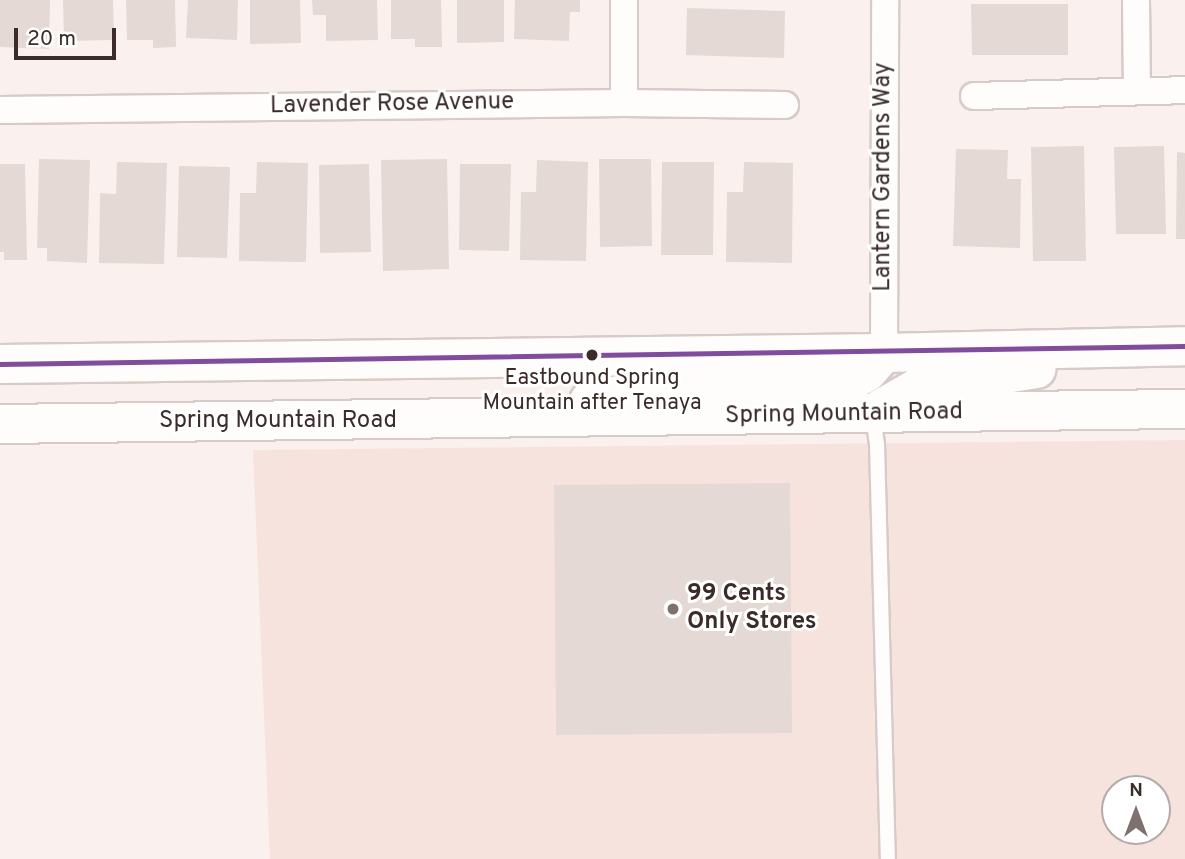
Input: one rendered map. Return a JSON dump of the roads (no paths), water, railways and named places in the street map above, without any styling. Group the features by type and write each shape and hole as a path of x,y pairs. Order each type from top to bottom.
{"main road":[{"path":"0,365 884,354 1176,346"},
{"path":"873,414 917,388 1176,346"},
{"path":"491,420 643,390 813,385 851,381 867,372 884,354"},
{"name":"Spring Mountain Road","path":"0,424 491,420 1185,409"}],"street":[{"path":"624,0 624,103"},
{"name":"Lantern Gardens Way","path":"884,354 885,0"},
{"path":"1136,0 1137,91"},
{"path":"974,96 1185,90"},
{"name":"Lavender Rose Avenue","path":"0,110 624,103 785,105"}],"lane":[{"path":"873,414 877,444 888,859"}],"place":[{"name":"Eastbound Spring Mountain after Tenaya","path":"592,355"},
{"name":"99 Cents Only Stores","path":"673,609"}]}
